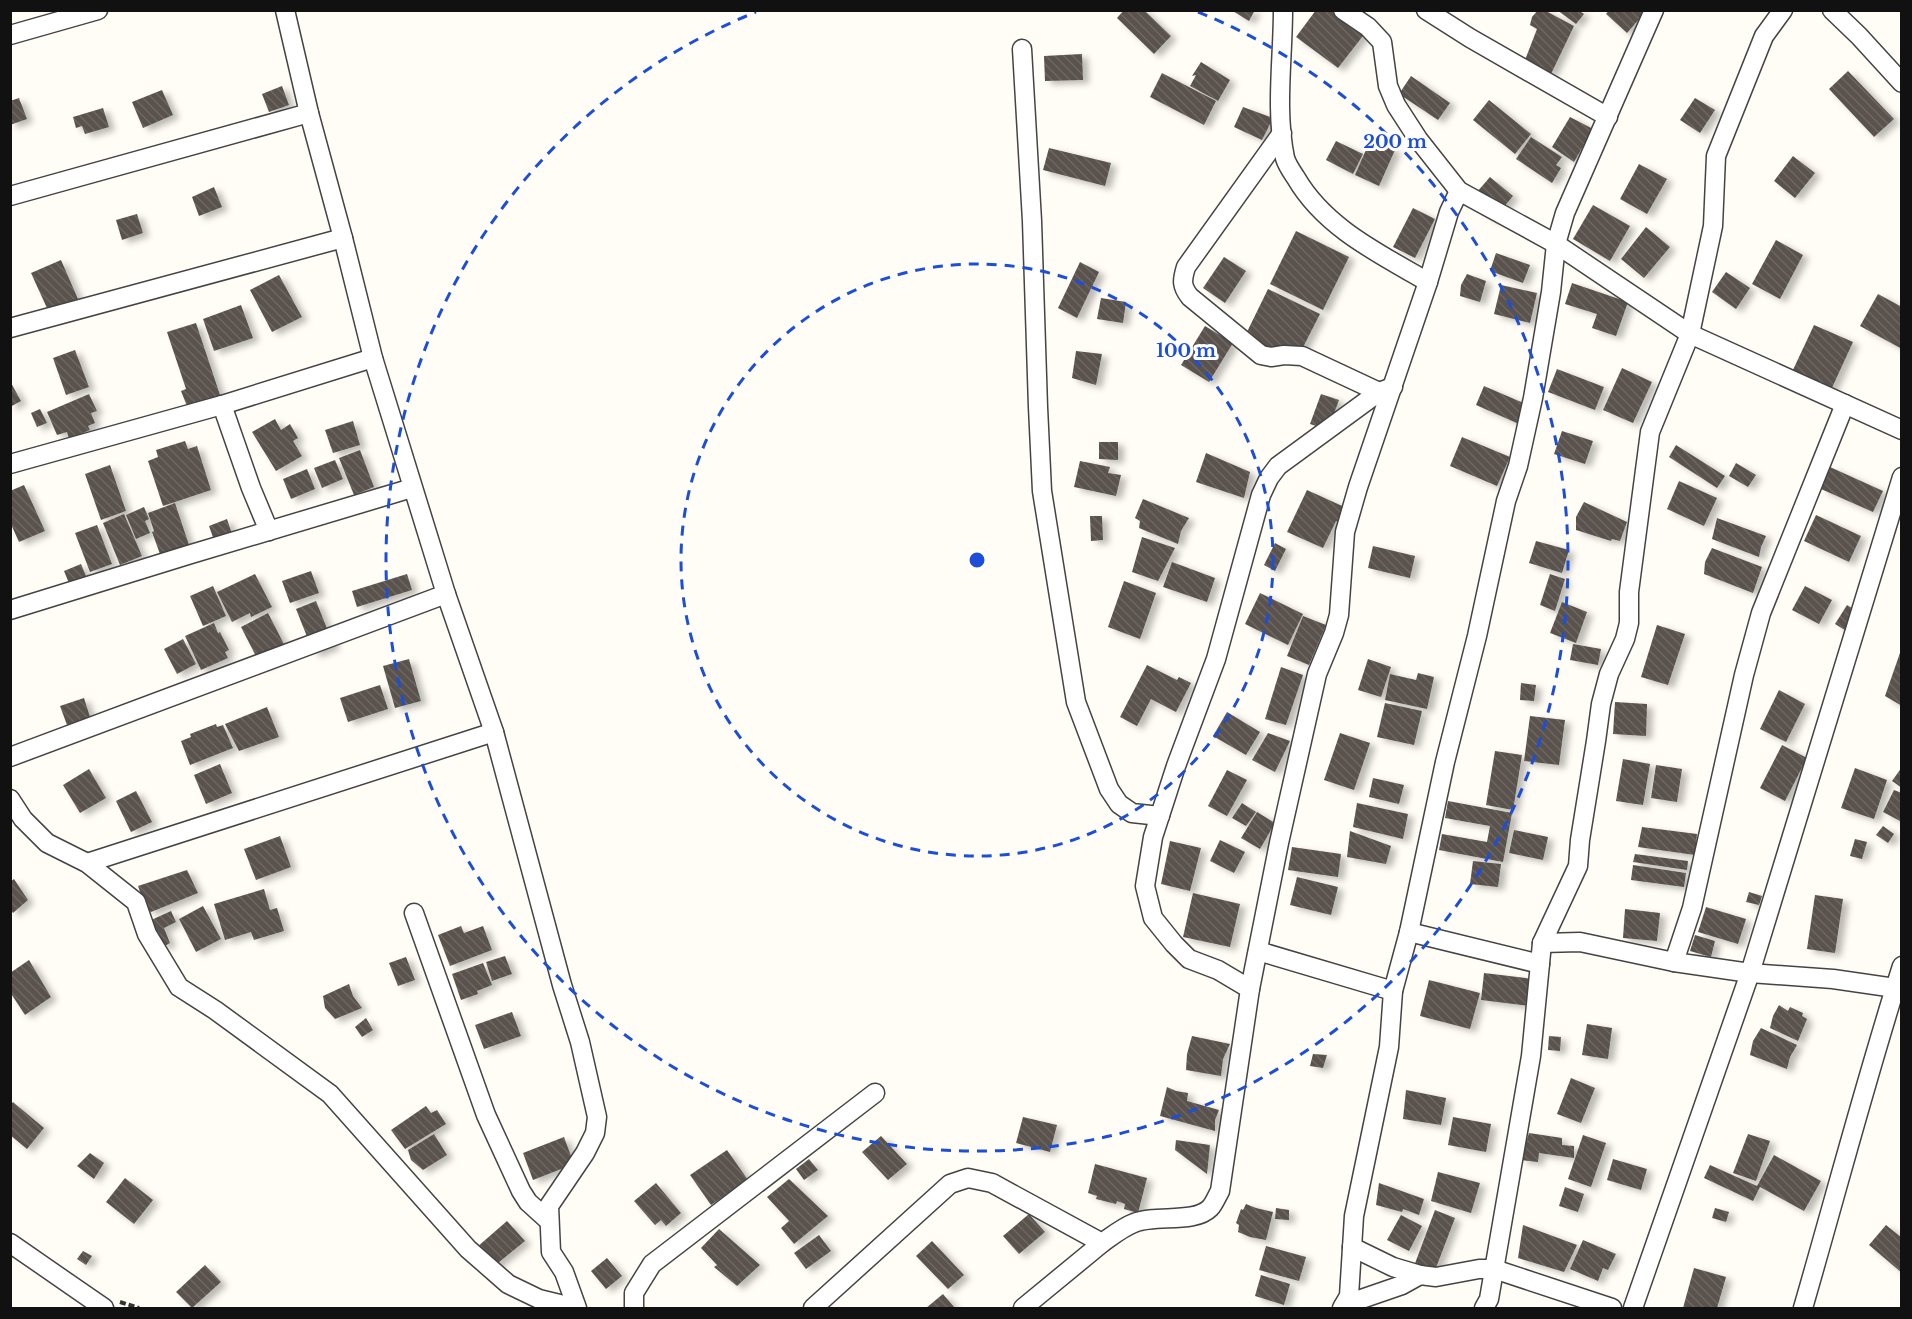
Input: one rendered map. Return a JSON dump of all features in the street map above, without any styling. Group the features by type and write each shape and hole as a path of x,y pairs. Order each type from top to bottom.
{"street":[{"path":"10,35 98,10"},
{"path":"285,10 309,113 373,358 446,594 494,732 562,985 580,1042 597,1117 595,1133 585,1153 549,1206 552,1252 564,1272 577,1308"},
{"path":"1283,10 1281,104 1286,160 1306,196 1337,225 1368,248 1428,282"},
{"path":"1343,10 1368,27 1382,42 1388,86 1396,105 1418,139 1460,191 1556,244 1690,334 1902,430"},
{"path":"1426,10 1608,117"},
{"path":"1343,1307 1349,1296 1354,1216 1389,1047 1393,991 1445,762 1477,636 1506,501 1518,466 1533,398 1551,292 1556,244 1564,213 1654,10"},
{"path":"1484,1308 1489,1299 1531,1056 1542,943 1578,866 1601,704 1609,674 1625,639 1629,623 1629,592 1650,432 1690,334 1713,226 1716,156 1764,36 1783,10"},
{"path":"1832,10 1902,83"},
{"path":"1022,49 1032,221 1042,491 1076,702 1109,789 1119,804 1132,813 1160,816"},
{"path":"10,196 309,113"},
{"path":"1282,133 1186,267 1182,281 1184,290 1261,355 1302,356 1386,390"},
{"path":"1023,1308 1102,1243 1134,1223 1156,1218 1186,1218 1210,1208 1220,1191 1250,989 1279,843 1317,674 1339,615 1345,532 1386,390 1428,282 1449,212 1460,191"},
{"path":"10,328 343,238"},
{"path":"10,464 222,405 373,358"},
{"path":"1250,989 1218,970 1190,959 1174,945 1154,918 1145,886 1151,846 1176,766 1216,658 1262,495 1269,478 1278,466 1386,390"},
{"path":"1674,962 1692,908 1744,675 1761,613 1845,404"},
{"path":"222,405 251,488 269,531"},
{"path":"1633,1308 1750,973 1902,477"},
{"path":"10,610 412,488"},
{"path":"10,757 446,594"},
{"path":"87,863 494,732"},
{"path":"10,799 23,819 47,843 87,863 136,902 147,934 179,987 215,1010 330,1094 468,1249 508,1284 538,1299 577,1308"},
{"path":"414,913 486,1115 520,1191 528,1202 549,1221"},
{"path":"1408,932 1540,964"},
{"path":"1542,943 1580,942 1674,962 1750,973 1833,979 1895,987"},
{"path":"1258,951 1393,991"},
{"path":"1803,1308 1835,1200 1856,1116 1902,966"},
{"path":"634,1308 634,1293 652,1264 875,1092"},
{"path":"813,1308 950,1184 968,1178 992,1183 1102,1243"},
{"path":"10,1243 104,1308"},
{"path":"1352,1247 1393,1267 1420,1275 1436,1277 1479,1269 1494,1269 1612,1308"},
{"path":"1343,1307 1402,1285 1420,1275"}],"building":[{"path":"1124,10 1144,10 1171,36 1154,54 1117,18"},
{"path":"1231,10 1255,10 1249,21"},
{"path":"1316,10 1338,10 1366,32 1338,68 1296,37"},
{"path":"1538,10 1544,10 1574,26 1551,74 1525,60 1537,29 1530,25 1532,17"},
{"path":"1557,10 1578,10 1584,14 1576,24"},
{"path":"1609,10 1647,10 1627,33 1606,14"},
{"path":"1082,54 1083,80 1045,81 1044,56"},
{"path":"1201,62 1230,80 1218,101 1190,86 1196,75 1192,76"},
{"path":"1848,71 1894,119 1874,137 1829,89"},
{"path":"1162,73 1216,101 1204,125 1150,97"},
{"path":"1411,76 1450,103 1438,120 1399,94"},
{"path":"282,86 289,105 269,112 262,94"},
{"path":"162,90 173,115 143,128 132,102"},
{"path":"19,98 27,119 10,125 10,101"},
{"path":"1695,98 1715,110 1700,133 1680,120"},
{"path":"1489,100 1531,134 1515,154 1473,120"},
{"path":"1243,107 1273,118 1262,140 1234,127"},
{"path":"103,108 109,127 85,134 82,126 76,128 73,117"},
{"path":"1570,117 1593,129 1574,162 1552,147"},
{"path":"1372,136 1395,150 1379,186 1355,175"},
{"path":"1531,137 1562,157 1556,165 1561,168 1552,183 1516,159"},
{"path":"1336,141 1363,154 1353,174 1326,160"},
{"path":"1049,148 1111,163 1105,186 1043,170"},
{"path":"1793,156 1815,173 1795,198 1774,181"},
{"path":"1639,164 1667,179 1647,214 1620,199"},
{"path":"1490,177 1513,196 1493,220 1470,200"},
{"path":"214,187 222,207 199,216 192,197"},
{"path":"1593,205 1630,226 1610,261 1573,239"},
{"path":"1413,208 1435,219 1415,258 1393,247"},
{"path":"137,214 143,233 122,240 116,220"},
{"path":"1646,227 1670,247 1644,278 1621,259"},
{"path":"1296,231 1349,257 1323,310 1270,284"},
{"path":"1776,240 1803,255 1780,299 1752,284"},
{"path":"1496,253 1530,265 1523,283 1490,271"},
{"path":"1224,257 1246,271 1225,303 1203,288"},
{"path":"61,260 81,306 52,319 31,273"},
{"path":"1080,262 1099,272 1077,318 1058,308"},
{"path":"1726,272 1750,288 1736,309 1712,292"},
{"path":"1467,274 1486,281 1480,302 1460,296 1461,285"},
{"path":"279,275 302,317 272,332 250,290"},
{"path":"1572,283 1628,302 1616,336 1592,328 1597,314 1565,304"},
{"path":"1501,285 1537,293 1530,323 1494,314"},
{"path":"1268,289 1320,314 1296,361 1245,336"},
{"path":"1878,294 1902,307 1902,349 1860,326"},
{"path":"1101,298 1126,302 1123,323 1097,319"},
{"path":"241,305 253,338 214,351 203,319"},
{"path":"196,323 220,395 187,406 181,391 186,389 167,332"},
{"path":"1814,325 1853,342 1831,390 1792,372"},
{"path":"1205,326 1233,343 1209,382 1181,365"},
{"path":"75,350 89,387 66,395 53,358"},
{"path":"1076,351 1102,354 1096,385 1072,378"},
{"path":"1622,368 1652,382 1633,423 1603,410"},
{"path":"1557,369 1604,387 1595,410 1548,392"},
{"path":"10,381 21,401 10,407"},
{"path":"1484,386 1528,405 1519,424 1476,405"},
{"path":"89,394 97,411 91,413 95,423 88,426 90,430 69,439 67,432 57,435 47,412"},
{"path":"1321,394 1339,400 1328,430 1310,424"},
{"path":"40,409 47,423 37,427 31,413"},
{"path":"275,419 281,430 290,424 298,438 293,441 302,456 276,471 252,432"},
{"path":"353,421 360,445 333,453 325,430"},
{"path":"1562,431 1593,441 1585,464 1554,454"},
{"path":"1462,437 1510,457 1497,486 1450,466"},
{"path":"185,441 188,449 197,446 211,490 163,506 148,461 158,457 156,450"},
{"path":"1099,442 1118,442 1118,460 1099,459"},
{"path":"1676,445 1725,476 1717,488 1669,457"},
{"path":"360,450 374,487 354,495 339,458"},
{"path":"1206,453 1250,472 1244,498 1196,482"},
{"path":"335,460 343,479 322,488 314,468"},
{"path":"1080,461 1110,467 1108,473 1121,475 1116,496 1074,487"},
{"path":"1736,463 1756,475 1748,487 1729,476"},
{"path":"110,465 126,511 101,520 85,474"},
{"path":"1830,467 1883,491 1873,512 1821,489"},
{"path":"307,469 315,489 291,499 283,479"},
{"path":"1679,481 1717,498 1704,526 1667,509"},
{"path":"24,485 45,531 19,542 10,522 10,491"},
{"path":"1307,490 1351,510 1344,525 1336,521 1323,548 1287,532"},
{"path":"1143,499 1189,518 1181,531 1178,544 1139,528 1140,521 1135,518"},
{"path":"1584,502 1627,522 1620,541 1612,539 1611,541 1576,530 1576,517"},
{"path":"175,503 189,545 160,554 148,513"},
{"path":"144,507 149,519 145,521 150,533 136,539 126,515"},
{"path":"124,514 142,556 120,565 103,523"},
{"path":"1816,515 1861,536 1849,562 1804,541"},
{"path":"1090,516 1102,516 1103,540 1091,541"},
{"path":"1717,518 1766,536 1759,557 1712,539"},
{"path":"227,519 233,537 215,543 209,526"},
{"path":"97,525 112,564 90,572 75,533"},
{"path":"1142,537 1175,548 1158,581 1132,572"},
{"path":"1536,541 1569,550 1562,573 1529,563"},
{"path":"1275,543 1286,549 1275,571 1264,565"},
{"path":"1373,546 1415,556 1410,578 1368,568"},
{"path":"1712,548 1762,567 1753,593 1704,574 1705,562"},
{"path":"1172,562 1215,578 1207,602 1163,587"},
{"path":"81,564 90,586 73,593 64,571"},
{"path":"311,571 319,593 290,603 282,581"},
{"path":"255,574 272,607 251,617 250,613 232,622 217,592"},
{"path":"407,574 412,590 357,607 352,591"},
{"path":"1550,574 1565,579 1555,611 1540,605"},
{"path":"1124,581 1156,593 1140,639 1108,627"},
{"path":"213,586 226,616 203,626 190,596"},
{"path":"1805,586 1832,600 1819,624 1792,610"},
{"path":"1260,593 1303,614 1288,645 1245,624"},
{"path":"316,601 334,646 314,654 296,609"},
{"path":"1562,602 1587,612 1576,643 1550,633"},
{"path":"1847,605 1860,613 1848,632 1835,624"},
{"path":"268,613 288,652 261,666 241,627"},
{"path":"1303,616 1326,625 1309,665 1287,656"},
{"path":"214,623 229,650 225,652 228,658 201,670 185,636"},
{"path":"1657,625 1685,634 1668,685 1641,677"},
{"path":"183,639 196,664 177,674 164,649"},
{"path":"1573,644 1601,649 1598,665 1570,660"},
{"path":"1902,650 1902,706 1885,696"},
{"path":"409,659 421,701 395,708 383,666"},
{"path":"1368,659 1391,667 1381,697 1358,690"},
{"path":"1147,665 1177,680 1179,677 1191,683 1176,712 1151,699 1137,726 1120,717"},
{"path":"1281,667 1303,675 1286,725 1265,719"},
{"path":"1418,673 1434,677 1427,709 1385,700 1390,674 1416,680"},
{"path":"1521,683 1536,685 1534,701 1520,700"},
{"path":"380,685 388,709 348,722 340,698"},
{"path":"1779,690 1805,704 1786,742 1760,729"},
{"path":"84,698 90,717 67,725 60,706"},
{"path":"1615,702 1647,704 1646,736 1613,734"},
{"path":"1385,703 1422,711 1414,745 1377,737"},
{"path":"267,707 279,737 239,751 225,724"},
{"path":"1227,712 1260,732 1246,755 1213,736"},
{"path":"1530,716 1565,720 1559,765 1524,761"},
{"path":"216,724 217,727 223,725 233,748 190,765 181,741 191,737 190,734"},
{"path":"1268,733 1290,741 1275,772 1252,760"},
{"path":"1340,733 1370,743 1354,790 1324,780"},
{"path":"1782,745 1807,758 1785,801 1760,788"},
{"path":"1495,751 1522,755 1513,810 1486,805"},
{"path":"1623,759 1650,764 1643,805 1616,801"},
{"path":"220,764 232,793 206,804 194,775"},
{"path":"1656,765 1682,769 1677,802 1651,798"},
{"path":"1902,767 1902,788 1892,781"},
{"path":"1855,768 1887,780 1874,819 1841,808"},
{"path":"89,769 106,798 80,813 63,785"},
{"path":"1227,770 1247,780 1227,816 1208,806"},
{"path":"1373,778 1404,785 1399,804 1369,797"},
{"path":"1894,790 1902,793 1900,821 1883,812"},
{"path":"136,791 152,822 131,832 116,801"},
{"path":"1448,801 1512,813 1503,862 1439,850 1442,834 1487,842 1490,826 1445,818"},
{"path":"1242,803 1256,812 1246,826 1232,818"},
{"path":"1357,803 1408,814 1403,839 1353,827"},
{"path":"1257,812 1275,823 1260,849 1241,838"},
{"path":"1883,826 1894,834 1888,843 1876,835"},
{"path":"1642,827 1697,834 1695,855 1638,847"},
{"path":"1514,830 1548,837 1543,860 1509,853"},
{"path":"1350,831 1391,846 1386,864 1347,857"},
{"path":"280,836 291,867 256,880 244,849"},
{"path":"1855,839 1867,842 1862,859 1850,856"},
{"path":"1220,840 1245,852 1234,873 1210,861"},
{"path":"1170,841 1201,848 1190,891 1161,884"},
{"path":"1292,847 1341,854 1338,877 1288,870"},
{"path":"1635,854 1688,861 1687,870 1633,862"},
{"path":"1473,861 1501,864 1498,887 1470,884"},
{"path":"1633,865 1686,873 1684,887 1631,880"},
{"path":"187,870 198,893 151,912 145,906 138,886"},
{"path":"1297,877 1338,887 1331,915 1290,905"},
{"path":"14,879 28,900 13,913 10,909 10,882"},
{"path":"264,889 270,910 277,908 284,931 254,940 251,932 225,940 214,904"},
{"path":"1749,892 1762,896 1759,905 1746,902"},
{"path":"1193,893 1240,904 1230,947 1183,937"},
{"path":"1815,895 1843,899 1835,953 1807,949"},
{"path":"203,906 221,939 196,952 179,919"},
{"path":"1706,907 1746,919 1738,944 1698,932"},
{"path":"1625,909 1660,913 1657,941 1623,938"},
{"path":"171,911 176,922 164,928 170,943 163,947 149,921"},
{"path":"461,926 464,933 483,926 492,950 450,966 438,935"},
{"path":"1695,935 1715,941 1711,957 1690,951"},
{"path":"505,956 512,974 492,981 486,962"},
{"path":"406,957 415,980 398,986 389,963"},
{"path":"29,960 51,997 25,1015 10,992 10,973"},
{"path":"483,963 492,985 477,991 478,994 461,1000 452,974"},
{"path":"1484,973 1534,979 1531,1006 1481,1000"},
{"path":"1429,980 1480,993 1470,1029 1420,1016"},
{"path":"349,984 353,996 362,1008 335,1019 325,1008 323,996"},
{"path":"1779,1005 1788,1011 1790,1007 1803,1013 1802,1016 1807,1019 1798,1041 1770,1028"},
{"path":"512,1012 521,1036 484,1049 475,1025"},
{"path":"366,1018 373,1030 362,1037 355,1027"},
{"path":"1587,1024 1612,1028 1608,1059 1582,1055"},
{"path":"1761,1028 1797,1045 1790,1057 1787,1069 1750,1055 1753,1041"},
{"path":"1192,1036 1230,1044 1223,1059 1221,1076 1186,1070"},
{"path":"1549,1036 1561,1037 1560,1051 1548,1050"},
{"path":"1313,1054 1327,1055 1323,1068 1310,1066"},
{"path":"1571,1078 1595,1088 1581,1123 1557,1114"},
{"path":"1167,1087 1188,1093 1187,1101 1219,1110 1215,1120 1215,1131 1160,1116"},
{"path":"1406,1090 1446,1098 1441,1125 1403,1119"},
{"path":"13,1102 44,1128 27,1149 10,1135 10,1105"},
{"path":"426,1106 431,1113 437,1110 446,1124 405,1149 391,1130"},
{"path":"1023,1117 1057,1125 1050,1152 1016,1143"},
{"path":"1453,1117 1491,1124 1486,1152 1448,1145"},
{"path":"1529,1133 1562,1138 1562,1145 1574,1146 1574,1158 1539,1153 1538,1162 1520,1160"},
{"path":"434,1134 447,1155 423,1170 411,1160 408,1150"},
{"path":"1748,1134 1770,1141 1756,1181 1733,1173"},
{"path":"1583,1135 1606,1143 1591,1187 1568,1179"},
{"path":"881,1136 907,1164 888,1180 862,1152"},
{"path":"564,1137 574,1164 533,1180 523,1153"},
{"path":"1176,1140 1210,1145 1207,1174 1175,1150"},
{"path":"727,1150 748,1180 711,1205 690,1175"},
{"path":"90,1153 104,1163 94,1179 77,1166"},
{"path":"1774,1155 1821,1181 1804,1211 1760,1187 1753,1201 1704,1178 1710,1165 1757,1186"},
{"path":"809,1159 818,1170 804,1180 796,1169"},
{"path":"1613,1159 1647,1169 1641,1190 1607,1180"},
{"path":"1095,1164 1147,1178 1138,1213 1124,1209 1125,1204 1096,1199 1097,1196 1088,1193"},
{"path":"1438,1172 1480,1183 1471,1213 1431,1201"},
{"path":"125,1178 153,1200 134,1224 106,1202"},
{"path":"789,1179 828,1216 794,1244 781,1228 789,1221 767,1197"},
{"path":"656,1183 681,1213 666,1226 661,1220 655,1225 634,1201"},
{"path":"1379,1183 1424,1199 1419,1215 1403,1209 1402,1212 1376,1205"},
{"path":"1565,1187 1584,1194 1578,1212 1559,1206"},
{"path":"1246,1204 1273,1212 1266,1240 1238,1232 1239,1225 1236,1223 1241,1209 1243,1210"},
{"path":"1276,1208 1289,1210 1289,1220 1275,1219"},
{"path":"1715,1208 1729,1212 1726,1222 1712,1218"},
{"path":"1435,1210 1455,1218 1434,1273 1414,1266"},
{"path":"1029,1214 1045,1232 1019,1254 1003,1236"},
{"path":"1401,1215 1422,1226 1409,1251 1387,1240"},
{"path":"507,1221 525,1241 493,1267 476,1248"},
{"path":"1523,1225 1577,1245 1564,1272 1518,1258"},
{"path":"1886,1225 1902,1238 1902,1273 1869,1245"},
{"path":"719,1229 760,1265 737,1286 714,1267 717,1265 701,1248"},
{"path":"819,1235 831,1251 806,1269 794,1253"},
{"path":"1583,1240 1616,1254 1608,1270 1603,1268 1598,1281 1570,1269"},
{"path":"932,1241 964,1275 948,1289 916,1256"},
{"path":"1266,1246 1306,1257 1299,1281 1259,1270"},
{"path":"83,1251 92,1256 86,1265 77,1259"},
{"path":"607,1258 622,1276 606,1289 591,1271"},
{"path":"205,1265 221,1282 192,1308 176,1292"},
{"path":"1694,1268 1726,1277 1717,1308 1683,1308"},
{"path":"1261,1275 1290,1284 1284,1305 1255,1296"},
{"path":"943,1294 955,1308 926,1308"}]}
